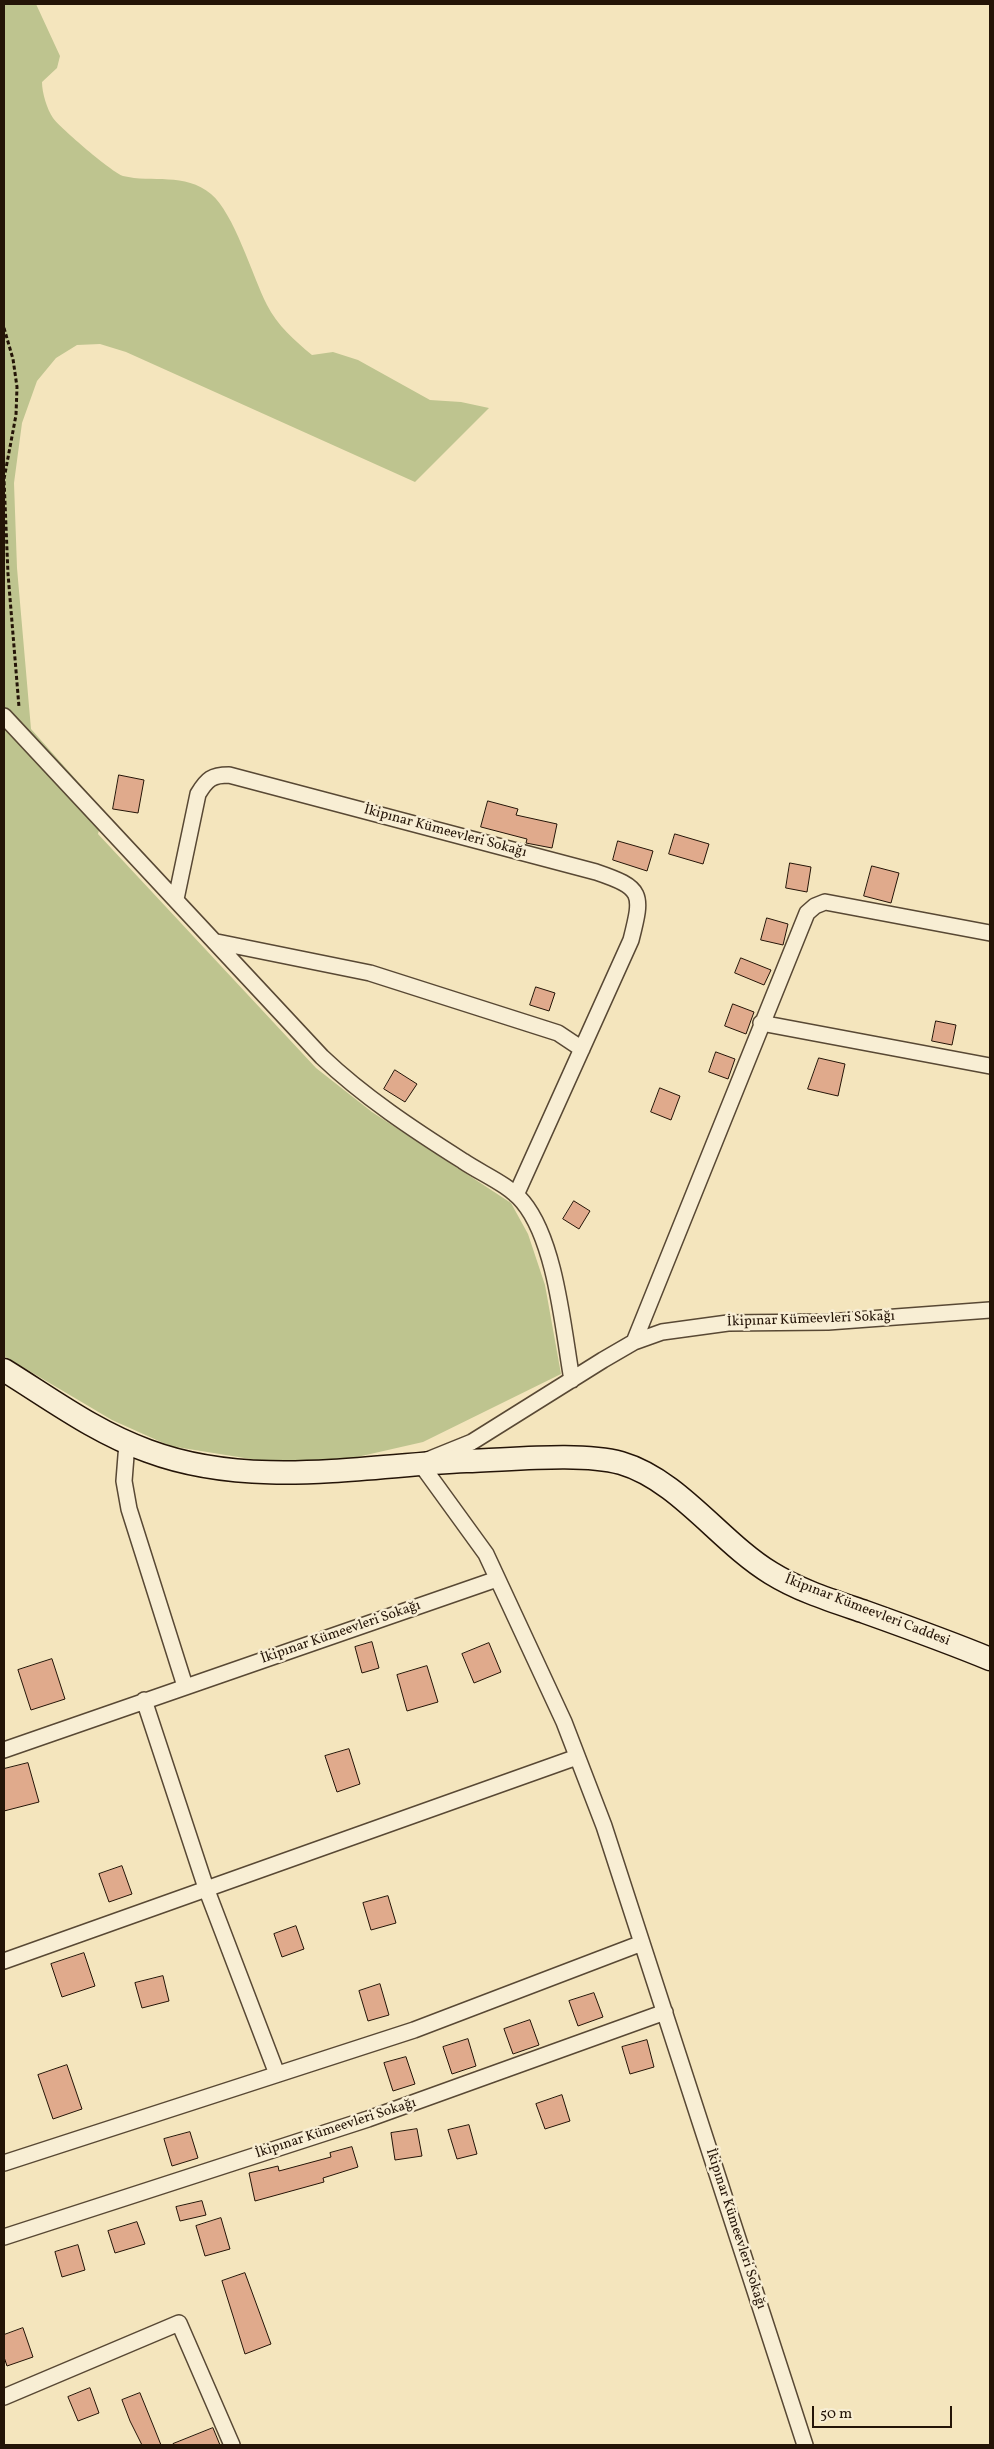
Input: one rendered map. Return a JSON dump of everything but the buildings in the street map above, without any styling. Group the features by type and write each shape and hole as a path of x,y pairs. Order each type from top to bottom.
{"street":[{"path":"4,716 176,898 322,1057 344,1078 454,1156 516,1195 524,1203 546,1247 554,1274 572,1380"},
{"name":"İkipınar Kümeevleri Sokağı","path":"176,898 198,794 206,780 216,775 229,775 596,872 625,882 634,889 638,901 631,940 516,1195"},
{"path":"634,1342 761,1022 807,913 815,906 825,902 990,933"},
{"path":"217,942 370,973 558,1033 582,1049"},
{"path":"761,1022 990,1066"},
{"name":"İkipınar Kümeevleri Sokağı","path":"805,2445 604,1826 560,1713 486,1554 420,1463 472,1442 634,1342 662,1332 692,1326 728,1323 828,1322 990,1310"},
{"name":"İkipınar Kümeevleri Caddesi","path":"4,1370 94,1427 127,1443 181,1462 218,1468 262,1472 359,1470 420,1463 530,1459 587,1459 619,1463 642,1471 674,1494 770,1572 828,1599 990,1659"},
{"path":"127,1443 124,1481 129,1509 185,1686"},
{"name":"İkipınar Kümeevleri Sokağı","path":"4,1750 497,1579"},
{"path":"144,1700 206,1888 277,2074"},
{"path":"4,1961 577,1757"},
{"path":"4,2163 414,2030 642,1943"},
{"name":"İkipınar Kümeevleri Sokağı","path":"4,2236 368,2119 665,2012"},
{"path":"4,2397 179,2323 232,2445"}],"path":[{"path":"4,328 13,359 17,387 16,416 4,479 8,574 21,735"}],"green space":[{"path":"4,4 36,4 60,56 57,68 42,82 45,101 53,118 87,150 123,176 179,180 201,187 211,194 227,215 235,230 271,312 287,332 312,355 333,352 358,360 430,400 461,402 489,408 415,482 126,352 100,344 77,345 56,358 37,381 22,423 14,483 17,568 31,729 104,811 98,834 316,1068 372,1112 511,1203 528,1234 545,1285 561,1374 423,1442 344,1460 263,1461 170,1446 112,1420 4,1356"}]}
